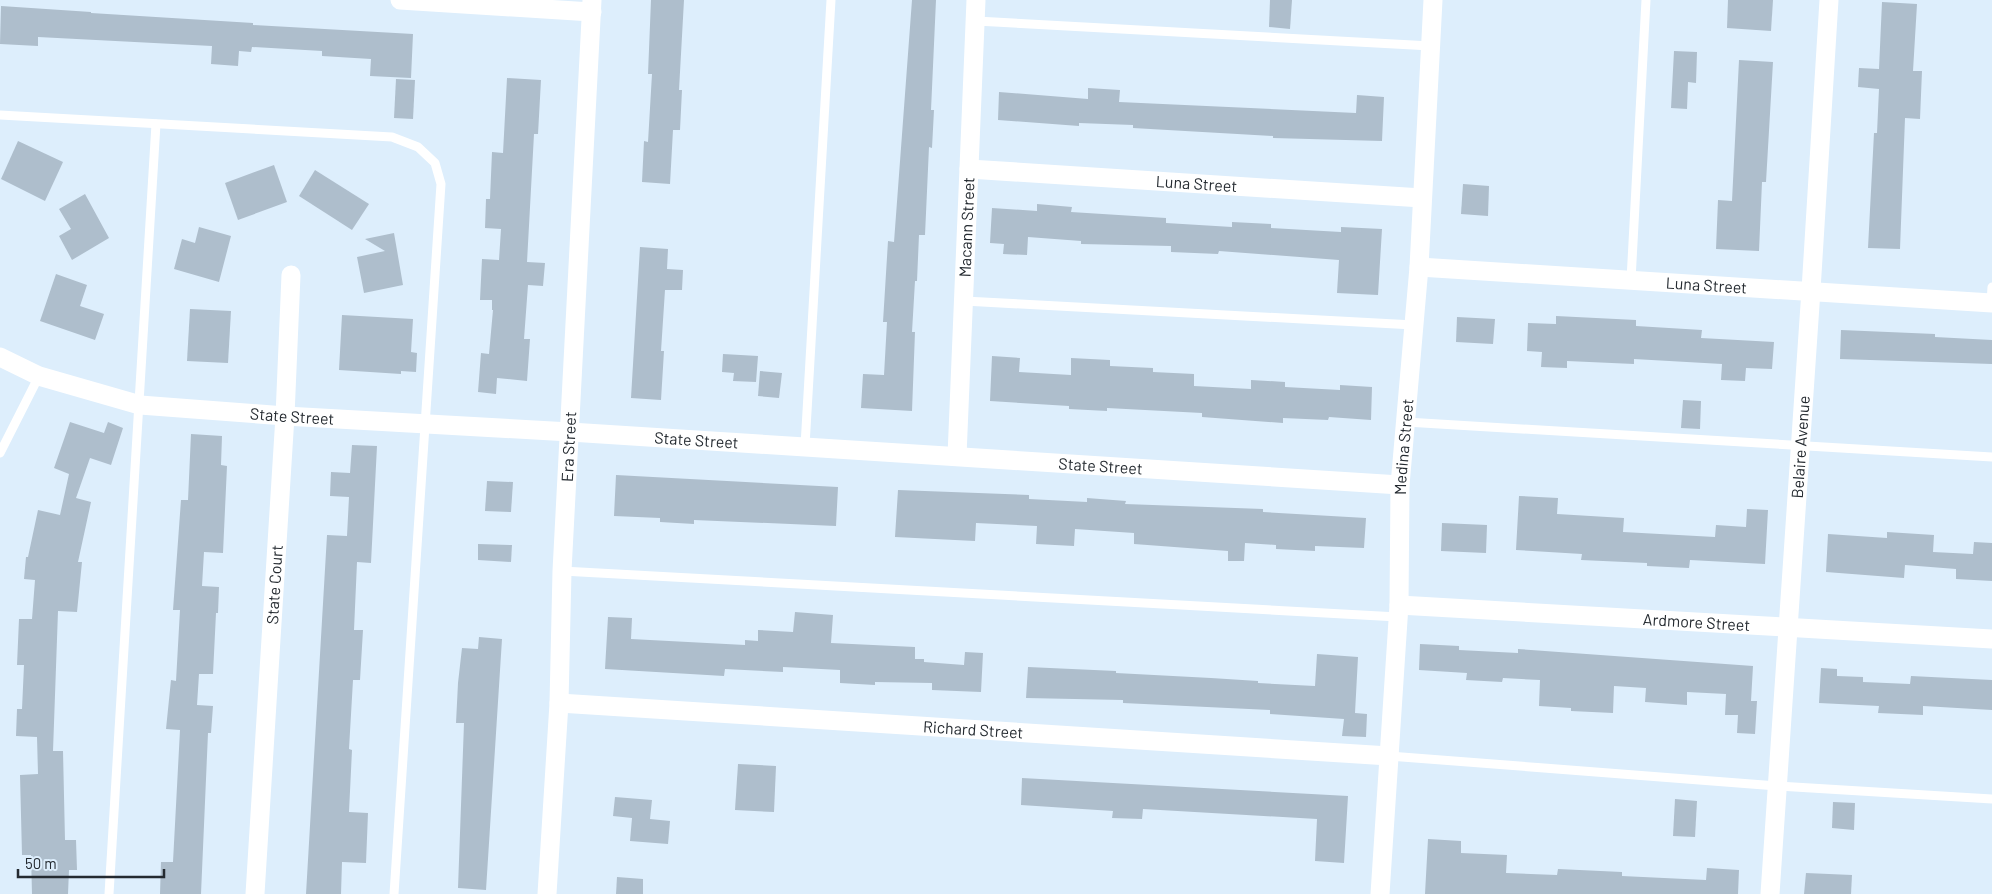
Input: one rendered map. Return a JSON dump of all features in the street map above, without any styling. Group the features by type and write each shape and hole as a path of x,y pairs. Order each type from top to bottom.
{"street":[{"path":"400,0 592,6"},
{"name":"Macann Street","path":"957,456 976,0"},
{"name":"Medina Street","path":"1380,894 1399,611 1400,484 1419,266 1433,0"},
{"name":"Belaire Avenue","path":"1770,894 1829,0"},
{"name":"Era Street","path":"546,894 559,702 562,571 592,6"},
{"name":"Luna Street","path":"970,169 1422,198"},
{"name":"Luna Street","path":"1419,266 1630,280 1992,298"},
{"name":"State Court","path":"255,894 285,416 290,276"},
{"name":"State Street","path":"0,357 39,376 140,405 285,416 805,446 1400,484"},
{"name":"Ardmore Street","path":"1399,611 1787,626 1992,639"},
{"name":"Richard Street","path":"559,702 1389,756"}],"lane":[{"path":"805,446 831,0"},
{"path":"1630,280 1646,0"},
{"path":"976,21 1431,46"},
{"path":"0,115 392,137 418,147 434,163 441,184 394,894"},
{"path":"109,894 156,124"},
{"path":"964,301 1414,325"},
{"path":"0,453 39,376"},
{"path":"1406,422 1992,457"},
{"path":"562,571 1399,611"},
{"path":"1389,756 1777,786 1992,799"}],"building":[{"path":"651,0 684,0 679,90 682,90 680,130 673,130 670,184 642,182 644,141 648,142 652,74 648,74"},
{"path":"912,0 936,0 931,110 934,110 932,148 929,147 925,235 919,235 917,281 915,281 912,332 915,332 912,411 861,408 863,374 884,375 887,322 883,322 888,241 894,242"},
{"path":"1270,0 1292,0 1290,29 1269,27"},
{"path":"1728,0 1773,0 1771,31 1727,28"},
{"path":"1882,2 1917,4 1913,71 1922,71 1920,119 1905,118 1900,249 1868,248 1874,133 1877,133 1879,89 1858,87 1859,68 1879,69"},
{"path":"1,6 253,23 253,25 413,34 411,78 370,76 371,59 322,56 322,51 252,47 251,52 239,51 238,66 211,64 212,46 38,37 38,46 0,44"},
{"path":"1674,51 1697,52 1696,83 1688,82 1687,109 1671,108"},
{"path":"1739,60 1773,62 1766,182 1762,182 1759,251 1716,249 1718,200 1732,201"},
{"path":"507,78 541,80 538,134 534,134 527,262 545,263 543,286 528,285 524,339 530,339 527,381 497,378 496,394 478,392 481,353 489,354 493,310 492,300 480,300 482,259 499,260 501,229 485,228 486,199 490,199 492,152 503,153"},
{"path":"396,79 415,80 413,119 394,118"},
{"path":"1088,88 1120,90 1119,102 1356,113 1357,95 1384,97 1382,141 1273,138 1273,136 1133,128 1133,125 1079,123 1079,126 998,120 999,92 1088,99"},
{"path":"18,141 63,162 45,201 1,179"},
{"path":"274,165 287,202 238,220 225,183"},
{"path":"315,170 369,204 352,230 299,196"},
{"path":"1463,184 1489,186 1488,216 1461,214"},
{"path":"85,194 109,238 72,260 59,236 71,229 59,209"},
{"path":"1037,204 1072,207 1071,212 1166,218 1166,223 1232,227 1232,222 1271,224 1271,228 1341,232 1341,227 1382,229 1378,295 1337,293 1339,260 1219,251 1218,254 1171,252 1171,246 1081,244 1081,241 1028,237 1027,255 1003,254 1004,244 990,243 992,208 1037,211"},
{"path":"199,227 231,236 219,282 174,269 182,239 195,243"},
{"path":"394,233 403,285 364,293 357,257 385,251 365,239"},
{"path":"640,247 668,249 667,269 683,270 682,290 665,290 661,351 664,351 661,400 631,398"},
{"path":"56,274 87,285 80,306 104,314 95,340 40,321"},
{"path":"190,309 231,311 228,363 187,361"},
{"path":"342,315 413,319 411,352 417,353 416,372 401,371 401,374 339,370"},
{"path":"1556,316 1636,320 1636,326 1702,330 1701,338 1774,342 1772,369 1746,368 1745,381 1721,380 1722,364 1634,359 1634,364 1567,361 1567,368 1541,367 1542,352 1527,351 1528,323 1556,324"},
{"path":"1457,317 1495,319 1493,344 1456,342"},
{"path":"1841,330 1935,334 1935,337 1992,340 1992,364 1840,359"},
{"path":"723,354 758,356 756,382 733,381 734,373 722,372"},
{"path":"992,356 1020,358 1019,372 1071,375 1071,358 1110,360 1110,366 1153,368 1153,372 1194,374 1194,386 1251,389 1251,380 1285,382 1285,387 1340,390 1340,385 1372,387 1371,420 1329,417 1328,420 1283,418 1283,423 1202,417 1202,413 1107,408 1107,411 1069,409 1069,406 990,401"},
{"path":"760,371 782,373 779,398 758,396"},
{"path":"1683,400 1701,401 1700,429 1681,428"},
{"path":"70,422 104,433 108,422 123,428 111,465 90,458 76,498 91,502 78,562 82,562 77,612 58,611 53,751 63,751 65,840 76,840 77,870 69,870 68,894 32,894 31,855 22,855 20,775 38,774 37,737 16,736 17,709 22,709 24,665 17,665 19,619 32,619 35,580 24,579 26,557 28,557 38,510 60,515 69,474 54,468"},
{"path":"191,434 222,436 221,465 227,466 223,553 204,552 202,586 219,587 213,674 199,674 197,705 213,706 211,733 208,733 201,894 160,894 161,862 173,862 180,730 166,729 171,680 176,681 180,610 173,610 181,500 188,500"},
{"path":"352,445 377,446 371,563 357,562 354,630 363,630 360,680 353,680 349,749 352,750 349,812 368,813 366,863 342,862 341,894 306,894 327,535 347,536 349,497 330,496 331,472 350,473"},
{"path":"616,475 838,487 836,526 694,520 694,524 660,522 660,518 614,516"},
{"path":"487,481 513,482 511,512 485,511"},
{"path":"898,490 1029,495 1029,499 1087,502 1087,498 1126,501 1125,504 1263,509 1263,512 1366,518 1364,548 1315,546 1315,551 1276,549 1276,545 1245,543 1244,561 1228,561 1228,551 1134,544 1134,533 1075,529 1074,546 1036,544 1037,526 976,523 975,541 895,537"},
{"path":"1519,496 1558,498 1557,514 1624,518 1623,532 1715,537 1716,525 1746,527 1747,509 1768,510 1765,564 1690,560 1689,568 1647,566 1647,563 1581,560 1582,554 1516,550"},
{"path":"1442,523 1487,525 1486,553 1441,551"},
{"path":"1887,532 1934,535 1933,552 1973,554 1974,542 1992,543 1992,581 1956,579 1956,569 1905,565 1904,578 1826,572 1828,534 1887,538"},
{"path":"478,544 512,545 511,562 478,560"},
{"path":"795,612 833,615 831,643 915,647 915,659 924,659 924,662 964,665 965,652 983,653 981,692 932,690 932,683 875,682 875,685 840,683 840,670 783,667 783,672 725,669 724,676 605,669 608,617 632,618 631,639 745,645 745,640 758,641 758,630 793,632"},
{"path":"479,637 502,639 486,890 458,888 464,723 456,723 458,683 462,648 478,649"},
{"path":"1420,644 1459,646 1459,650 1518,653 1518,649 1753,666 1751,701 1757,701 1755,734 1737,733 1738,715 1725,715 1726,694 1687,692 1687,705 1645,702 1646,688 1614,686 1613,713 1571,711 1571,708 1539,706 1540,680 1503,678 1502,682 1466,680 1467,673 1419,670"},
{"path":"1317,654 1358,657 1355,713 1367,714 1366,737 1342,736 1344,719 1270,714 1270,710 1123,703 1123,700 1026,698 1028,667 1116,671 1116,673 1315,686"},
{"path":"1821,668 1837,669 1837,676 1863,677 1863,682 1910,684 1911,676 1992,680 1992,710 1923,706 1923,715 1878,713 1879,706 1819,703"},
{"path":"738,764 776,766 774,812 735,810"},
{"path":"1022,778 1348,796 1344,863 1315,861 1317,819 1143,809 1142,819 1112,818 1113,811 1021,805"},
{"path":"615,797 652,800 650,819 670,821 668,844 630,841 632,818 613,816"},
{"path":"1675,799 1697,801 1695,837 1673,836"},
{"path":"1833,802 1855,803 1854,830 1832,828"},
{"path":"1428,839 1461,841 1461,853 1507,855 1506,873 1557,875 1558,869 1622,872 1622,876 1706,880 1707,868 1739,870 1738,894 1425,894"},
{"path":"1806,873 1852,875 1851,894 1804,894"},
{"path":"617,877 643,879 643,894 616,894"}]}
